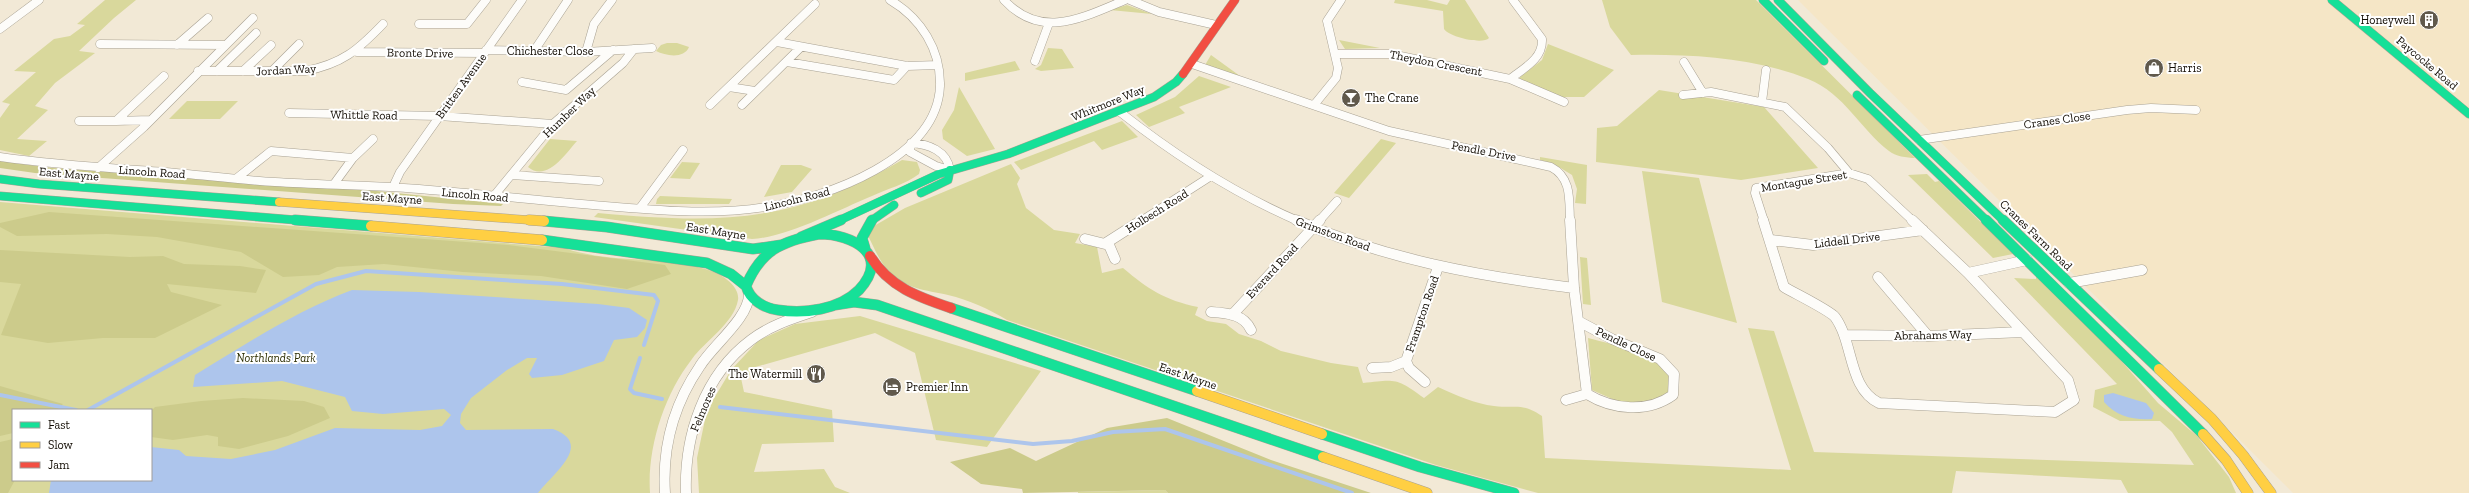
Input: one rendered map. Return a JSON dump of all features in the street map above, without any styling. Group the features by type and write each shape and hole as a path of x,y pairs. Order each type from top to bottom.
{"main road":[{"name":"Whitmore Way","path":"798,238 950,170 970,167 1001,157 1120,112 1167,90 1192,64 1216,25 1235,0"},
{"path":"1763,0 1829,66"},
{"name":"Cranes Farm Road","path":"1778,0 1919,140 2195,404 2243,454 2271,493"},
{"name":"Paycocke Road","path":"2332,0 2469,114"},
{"name":"Cranes Farm Road","path":"1849,86 2206,437 2233,468 2248,493"},
{"path":"835,305 862,286 871,268 868,252 862,238 872,218 908,198 945,182 950,177 950,170"},
{"name":"East Mayne","path":"0,179 39,184 607,227 753,249 782,245"},
{"path":"0,196 566,242 707,263 731,274 748,290 759,304 770,309 800,312 854,302 877,305 1427,493"},
{"path":"748,290 750,271 759,258 798,238 819,234 840,234 868,252"},
{"name":"East Mayne","path":"868,252 877,270 886,280 914,295 1420,467 1514,493"},
{"path":"2243,454 2278,493"}],"street":[{"path":"0,29 39,0"},
{"path":"419,24 467,24 486,0"},
{"name":"Britten Avenue","path":"393,187 400,172 522,0"},
{"path":"534,51 568,0"},
{"path":"586,52 587,42 595,21 612,0"},
{"name":"Lincoln Road","path":"0,157 48,165 393,187 493,197 640,208 709,211 768,207 834,190 864,176 892,159 911,143 928,123 940,100 942,91 933,46 922,26 912,13 890,0"},
{"path":"1004,0 1018,15 1036,22 1050,23 1086,16 1125,0"},
{"path":"1130,0 1159,12 1216,25"},
{"path":"1314,105 1336,78 1338,68 1337,54 1327,21 1341,0"},
{"path":"1510,79 1537,58 1543,46 1542,39 1513,0"},
{"path":"710,105 777,42 814,4"},
{"path":"177,46 208,18"},
{"path":"98,168 150,120 253,18"},
{"path":"1035,61 1050,23"},
{"name":"Jordan Way","path":"198,71 272,71 318,69 344,60 356,52 383,24"},
{"path":"217,71 256,33"},
{"path":"777,42 907,66 938,66"},
{"path":"100,44 177,46 225,45"},
{"path":"272,71 299,44"},
{"path":"243,71 271,45"},
{"path":"742,105 801,47"},
{"name":"Chichester Close","path":"485,52 586,52 652,48"},
{"name":"Humber Way","path":"493,197 553,124 623,63 634,49"},
{"name":"Chichester Close","path":"522,82 566,90 613,50"},
{"name":"Bronte Drive","path":"356,52 485,52"},
{"name":"Theydon Crescent","path":"1337,54 1391,54 1510,79 1564,102"},
{"path":"787,62 894,80 907,66"},
{"path":"1684,62 1703,93"},
{"name":"Pendle Drive","path":"1192,64 1402,134 1536,162 1556,168 1566,179 1568,188 1574,288 1580,322 1587,394"},
{"path":"1762,102 1766,70"},
{"path":"116,121 164,76"},
{"path":"729,87 755,91"},
{"path":"1683,95 1711,92 1785,107 1828,148 1849,173"},
{"name":"Cranes Close","path":"1919,140 2127,110 2151,108 2196,110"},
{"name":"Grimston Road","path":"1120,112 1166,150 1208,178 1261,206 1312,228 1438,267 1574,288"},
{"name":"Whittle Road","path":"289,113 439,116 553,124"},
{"path":"79,121 150,120"},
{"path":"334,184 353,158 373,139"},
{"path":"911,143 922,143 946,156 950,162 950,170 936,166 910,152 911,143"},
{"path":"237,178 271,150 353,158"},
{"path":"640,208 683,150"},
{"name":"Montague Street","path":"1849,173 1868,179 1968,273 2068,380 2074,400 2055,412 1879,403 1869,398 1862,390 1844,335 1834,316 1784,288 1771,240 1755,193 1756,188 1849,173"},
{"path":"512,175 599,181"},
{"name":"Holbech Road","path":"1106,243 1208,178"},
{"name":"Everard Road","path":"1232,315 1337,201"},
{"name":"Liddell Drive","path":"1771,240 1813,245 1923,230"},
{"path":"1085,239 1106,243 1112,248 1115,259"},
{"path":"1968,273 2027,260"},
{"name":"Frampton Road","path":"1406,361 1438,267"},
{"path":"2069,283 2142,270"},
{"path":"1878,277 1928,336"},
{"name":"Felmores","path":"665,493 664,470 666,444 678,407 691,380 705,358 744,312 749,302 748,290"},
{"name":"Felmores","path":"686,493 686,460 692,434 704,400 722,371 744,346 760,334 817,310"},
{"path":"1211,312 1232,315 1246,322 1251,330"},
{"name":"Pendle Close","path":"1580,322 1612,339 1654,355 1668,365 1674,378 1673,395 1662,404 1653,407 1610,405 1593,399 1587,394"},
{"name":"Abrahams Way","path":"1844,335 1928,336 2023,332"},
{"path":"1372,368 1391,367 1406,361 1409,368 1425,382"},
{"path":"1566,400 1587,394"}],"shaded area":[{"path":"1798,0 2469,0 2469,493 2293,493"},
{"path":"0,161 52,168 347,188 503,204 501,206 453,204 35,173 0,168"},
{"path":"49,212 508,245 665,265 671,274 627,289 541,276 463,272 384,264 337,267 319,275 283,277 241,252 157,237 107,234 17,236 0,227 0,223"},
{"path":"0,250 130,257 163,256 184,264 240,266 266,270 256,293 167,284 171,292 222,305 155,338 103,338 48,343 1,335 21,284 0,282"},
{"path":"0,386 63,404 58,409 12,409 12,433 0,436"},
{"path":"243,398 304,401 324,407 330,418 288,436 239,449 218,446 218,437 207,435 173,440 152,437 152,410 155,407 201,401"},
{"path":"1167,418 1271,460 1371,493 1168,493 1165,490 1023,493 1022,489 981,484 950,462 1010,448 1036,461 1107,428"},
{"path":"12,439 12,481 14,481 8,493 0,493 0,442"}],"green space":[{"path":"105,0 136,0 114,18 79,51 95,53 55,83 35,106 48,110 17,139 47,141 29,156 0,150 0,118 10,104 2,102 36,72 14,71 54,39 70,36 85,25 77,24"},
{"path":"1395,0 1427,0 1447,5 1450,0 1465,0 1489,38 1480,41 1452,35 1444,29 1443,11 1394,3"},
{"path":"1602,0 1756,0 1915,158 1908,158 1889,151 1869,133 1852,112 1832,93 1821,85 1808,79 1765,66 1721,58 1675,55 1631,55 1610,27"},
{"path":"1127,5 1152,14 1110,10"},
{"path":"1339,40 1380,48 1345,49"},
{"path":"667,43 677,43 689,47 687,51 679,55 670,55 656,51 661,45"},
{"path":"1548,44 1614,70 1584,97 1559,97 1520,80 1520,77 1542,60"},
{"path":"1048,48 1062,49 1074,68 1041,71 1035,69 1041,65"},
{"path":"1211,55 1240,76 1205,65"},
{"path":"1015,61 1020,70 965,81 965,73"},
{"path":"1199,76 1231,87 1179,107 1185,113 1149,127 1136,115 1175,97"},
{"path":"959,87 995,149 967,156 943,139 942,130 954,110"},
{"path":"1659,90 1764,107 1818,168 1741,180 1596,162 1597,128 1617,126"},
{"path":"187,101 238,101 220,119 169,119"},
{"path":"1122,121 1138,137 1102,150 1094,141 1021,170 1014,162"},
{"path":"550,139 577,141 556,164 549,169 535,171 528,167"},
{"path":"1381,139 1396,143 1349,198 1334,193"},
{"path":"1540,157 1587,165 1586,204 1575,203 1577,189 1572,175 1554,164 1540,160"},
{"path":"902,160 917,162 920,170 919,174 902,184 813,222 766,237 752,239 594,217 598,213 641,217 681,218 719,218 755,215 790,208 826,197 863,181"},
{"path":"682,162 700,163 690,179 670,178"},
{"path":"1011,164 1020,178 1017,184 1026,208 1054,230 1080,234 1075,243 1097,247 1102,273 1123,268 1140,282 1157,293 1175,301 1198,307 1195,315 1207,321 1226,324 1239,334 1261,341 1281,351 1331,363 1358,367 1363,383 1390,381 1402,383 1424,398 1438,387 1458,396 1480,403 1502,407 1523,407 1529,409 1542,416 1545,458 1791,470 1748,328 1774,331 1814,452 2194,465 2172,432 2160,421 2120,421 2093,407 2095,390 2117,384 2014,278 2036,279 2036,276 2109,347 2158,403 2197,436 2229,477 2236,493 2128,493 2121,480 1956,471 1952,493 1538,493 1436,465 1007,320 964,299 908,285 894,276 885,266 879,258 868,236 874,226 905,208"},
{"path":"781,165 801,165 812,169 792,192 764,197"},
{"path":"1642,171 1699,178 1737,323 1662,302"},
{"path":"1927,174 1935,182 1939,181 2013,254 1993,258 1908,175"},
{"path":"660,196 732,199 729,204 656,204 657,199"},
{"name":"Northlands Park","path":"0,202 564,248 601,256 696,266 714,272 722,276 734,286 738,295 738,300 731,316 692,359 673,389 659,423 651,458 650,493 0,493"},
{"path":"1580,257 1587,258 1591,305 1583,304"},
{"path":"860,316 1041,371 987,447 936,440 915,353 875,333 752,368 753,374 741,378 744,392 832,410 834,442 762,444 754,472 824,469 835,487 850,493 699,493 697,458 707,410 731,370 759,340 795,324"},
{"path":"1588,338 1642,354 1661,365 1669,372 1668,393 1650,404 1619,402 1592,390"},
{"path":"1165,490 1168,493 1078,493 1078,492"}],"water":[{"path":"352,290 419,292 598,304 629,308 647,320 645,328 637,337 614,340 604,361 562,375 532,378 529,374 537,358 527,358 507,370 471,398 461,414 460,423 466,430 553,429 565,435 570,442 570,450 567,459 538,493 49,493 51,481 152,481 152,447 179,450 186,456 231,459 275,450 335,428 420,430 442,426 451,415 444,409 383,414 352,411 345,397 282,381 193,387 195,375 291,318 331,298"},
{"path":"2113,393 2146,403 2154,413 2152,419 2132,418 2114,411 2104,402 2104,395"}],"waterway":[{"path":"90,409 316,284 366,271 562,284 654,295 658,301 644,345"},
{"path":"640,358 630,389 634,393 662,399"},
{"path":"0,395 71,409"},
{"path":"720,407 1033,444 1072,441 1113,432 1165,429 1352,493"}],"traffic: fast":[{"path":"1763,0 1824,61"},
{"path":"1778,0 1870,93 2159,369"},
{"path":"2332,0 2469,114"},
{"path":"801,237 887,200 939,174 1008,154 1154,97 1176,82 1183,74"},
{"path":"1857,95 2108,338 2203,434"},
{"path":"921,193 948,180 950,170"},
{"path":"0,179 39,184 279,202"},
{"path":"0,196 371,226"},
{"path":"865,248 862,238 872,219 894,205"},
{"path":"544,221 607,227 753,249 781,245"},
{"path":"819,234 848,237 861,244 867,251 870,259 870,267 864,283 858,290 841,302 829,307 802,312 775,310 763,306 752,298 748,293 746,286 751,273 765,255 784,243 806,236 819,234"},
{"path":"542,240 707,263 731,274 746,286"},
{"path":"835,305 854,302 877,305 1323,457"},
{"path":"951,308 1197,391"},
{"path":"1322,434 1420,467 1514,493"}],"traffic: slow":[{"path":"279,202 544,221"},
{"path":"371,226 542,240"},
{"path":"2159,369 2212,419 2243,455 2271,493"},
{"path":"1197,391 1322,434"},
{"path":"2203,434 2226,460 2248,493"},
{"path":"1323,457 1427,493"}],"traffic: jam":[{"path":"1183,74 1235,0"},
{"path":"870,256 877,267 894,284 915,295 951,308"}],"place":[{"name":"Honeywell","path":"2429,20"},
{"name":"Harris","path":"2154,68"},
{"name":"The Crane","path":"1351,98"},
{"name":"The Watermill","path":"816,374"},
{"name":"Premier Inn","path":"892,387"}]}
